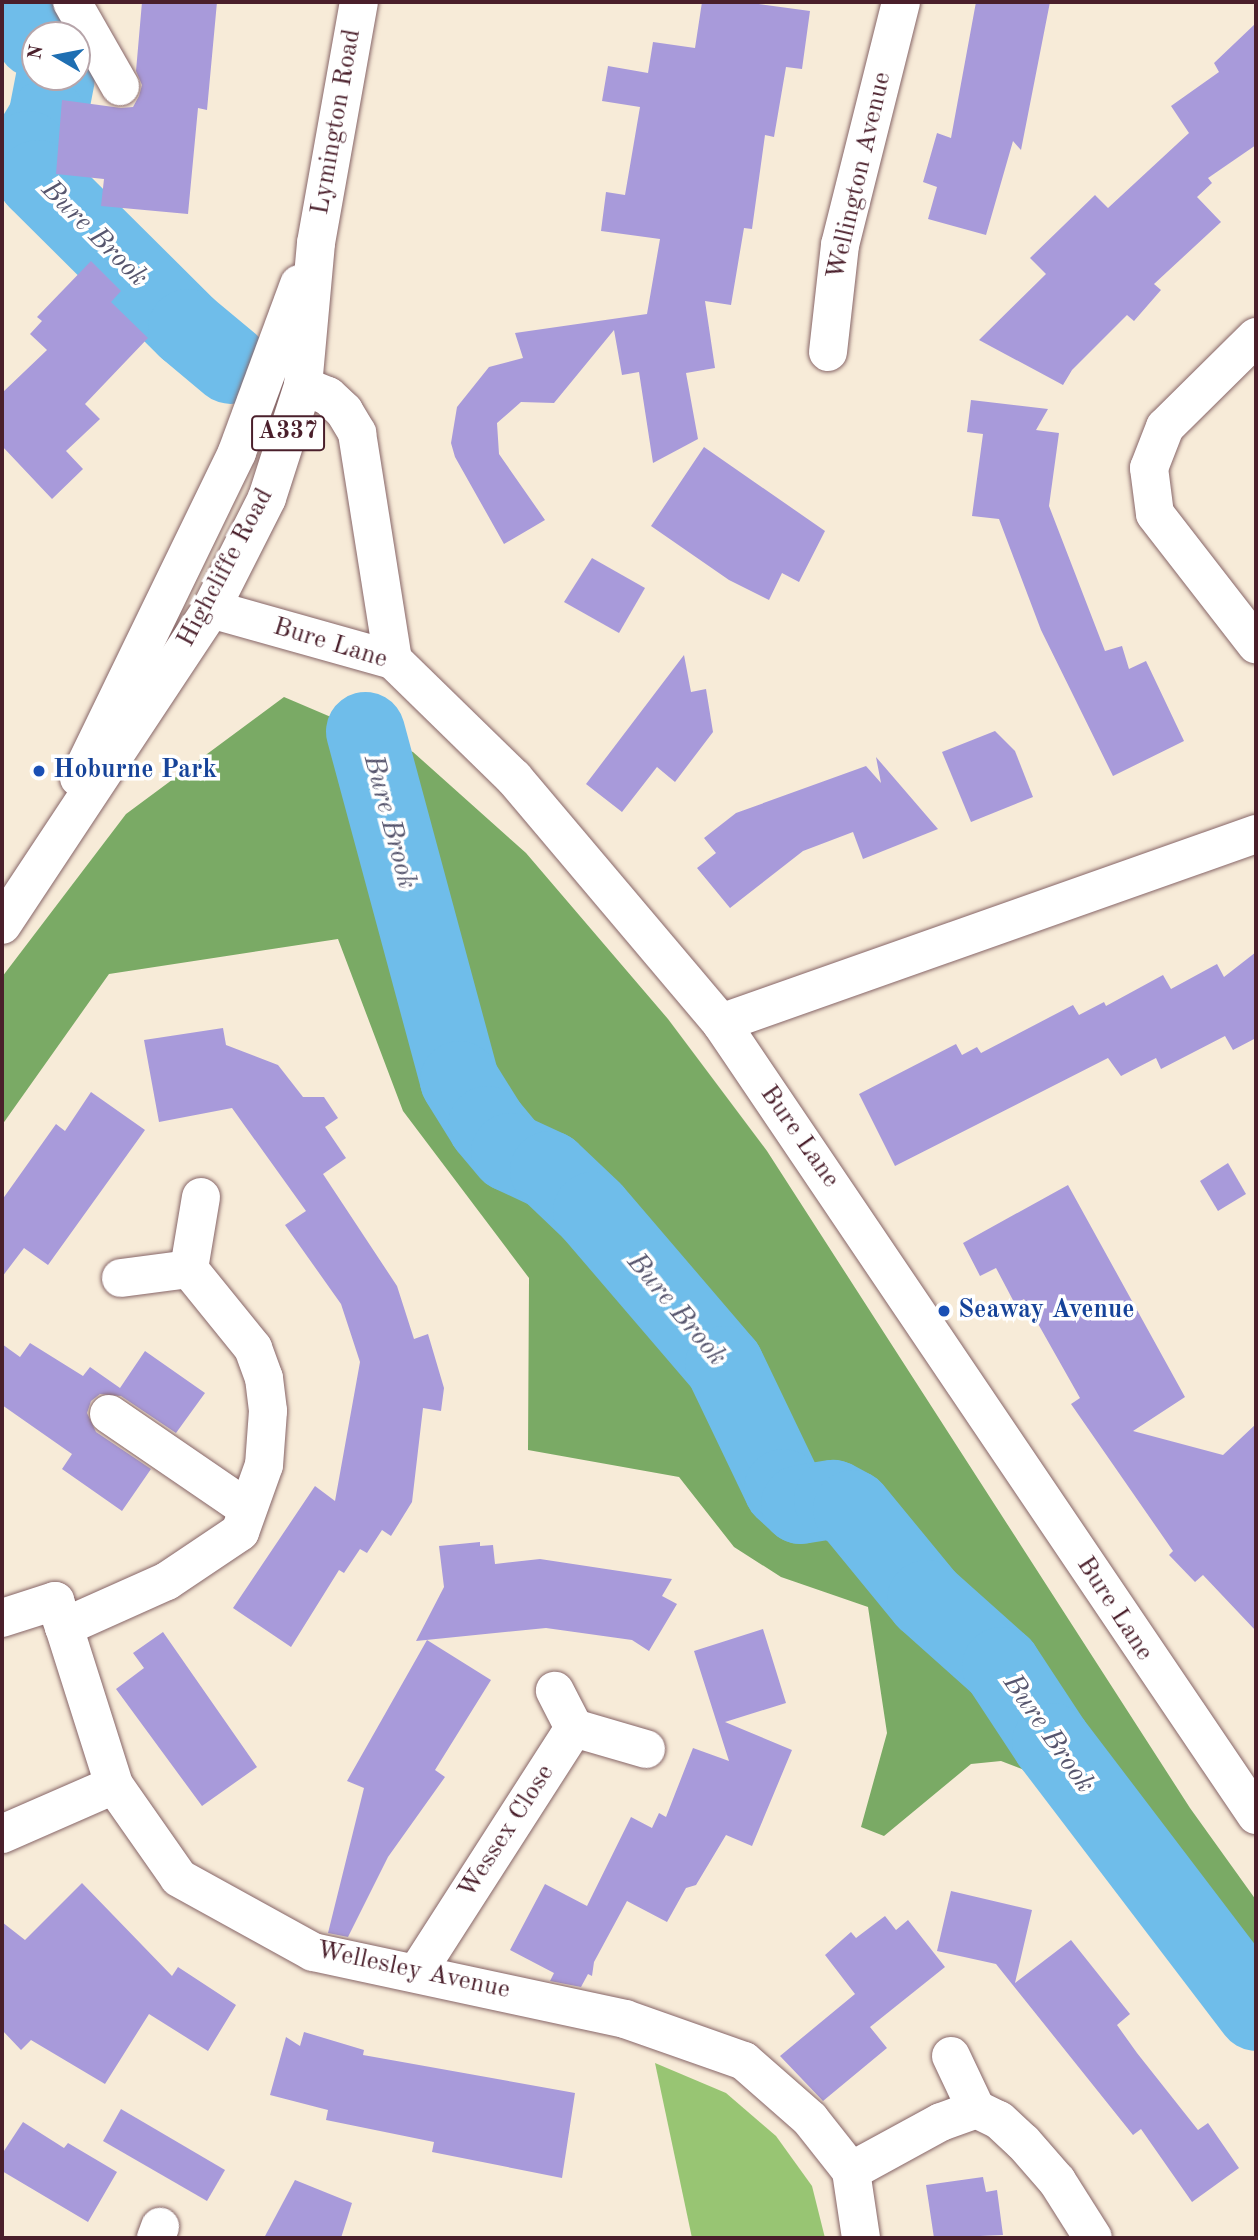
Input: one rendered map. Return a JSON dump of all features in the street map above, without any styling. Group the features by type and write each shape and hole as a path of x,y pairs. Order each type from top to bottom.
{"street":[{"path":"72,2 120,86"},
{"name":"Lymington Road","path":"316,243 359,2"},
{"name":"Wellington Avenue","path":"828,352 840,245 901,2"},
{"name":"Highcliffe Road","path":"36,876 105,717 178,579 237,452 265,371 316,243"},
{"name":"Highcliffe Road","path":"2,925 211,609 267,498 303,386 316,243"},
{"path":"1256,337 1165,427 1149,468 1155,514 1256,644"},
{"path":"265,371 336,403 357,433 393,660"},
{"path":"178,579 211,609"},
{"name":"Bure Lane","path":"211,609 393,660 514,778 721,1023 1256,1815"},
{"path":"721,1023 1256,834"},
{"path":"64,1627 167,1581 240,1532 264,1465 264,1378 253,1348 189,1269 201,1197"},
{"path":"121,1278 189,1269"},
{"path":"109,1413 248,1509"},
{"name":"Wellesley Avenue","path":"2,1618 55,1601 114,1785 179,1878 313,1952 418,1971 625,2019 744,2060 810,2119 851,2171 861,2238"},
{"path":"555,1691 574,1728 646,1749"},
{"name":"Wessex Close","path":"418,1971 574,1728"},
{"path":"2,1835 114,1785"},
{"path":"950,2056 976,2109 999,2120 1023,2141 1057,2181 1093,2238"},
{"path":"851,2171 941,2122 976,2109"}],"green space":[{"path":"284,697 413,752 526,853 668,1019 767,1151 1190,1808 1256,1900 1256,2047 1094,1825 1053,1781 1001,1761 971,1764 884,1836 861,1827 887,1733 868,1607 781,1577 734,1547 679,1477 528,1450 529,1278 403,1111 338,939 109,974 2,1125 2,977 126,814"},
{"path":"655,2063 726,2093 776,2136 812,2186 825,2238 692,2238"}],"building":[{"path":"142,2 217,2 207,110 198,108 188,214 101,206 104,179 56,174 62,100 121,108 133,107 139,96 142,85 136,71"},
{"path":"702,2 744,2 810,11 802,69 786,67 774,137 765,135 752,229 744,228 731,305 705,301 715,368 686,373 698,439 653,463 639,372 622,375 614,330 554,403 521,402 497,423 499,454 545,520 504,544 455,457 451,443 457,407 489,367 523,358 515,333 647,314 660,239 601,231 606,192 625,195 640,107 602,101 608,66 648,73 653,42 695,48"},
{"path":"976,2 1050,2 1021,150 1013,141 986,235 928,219 937,187 923,182 937,133 951,138"},
{"path":"1256,23 1256,145 1208,178 1212,183 1197,197 1221,222 1154,284 1161,290 1134,321 1127,315 1072,370 1063,385 979,340 1046,274 1030,258 1095,195 1108,208 1189,133 1171,106 1219,72 1214,63"},
{"path":"91,261 121,291 111,302 148,338 85,404 100,419 66,451 83,469 52,499 2,446 2,393 47,350 30,334 42,321 37,317"},
{"path":"971,400 1048,409 1036,430 1059,433 1049,506 1105,651 1122,646 1129,669 1146,661 1184,741 1113,776 1041,630 999,519 972,516 983,434 967,432"},
{"path":"704,447 825,531 799,582 782,573 769,600 729,580 651,526"},
{"path":"592,558 645,588 619,633 564,602"},
{"path":"684,655 691,692 706,689 713,732 675,782 657,767 622,812 586,784"},
{"path":"995,731 1015,751 1033,797 971,822 942,752"},
{"path":"876,757 938,829 863,859 853,832 803,851 730,908 697,868 716,853 704,838 736,813 866,766 881,783"},
{"path":"1256,952 1256,1038 1233,1050 1225,1036 1161,1069 1156,1058 1121,1076 1108,1058 895,1166 859,1094 956,1044 962,1055 977,1047 981,1053 1073,1005 1079,1015 1104,1002 1106,1006 1163,975 1171,989 1217,964 1224,977"},
{"path":"223,1028 226,1045 278,1065 303,1097 324,1097 338,1118 325,1127 346,1158 323,1174 397,1286 414,1339 428,1334 444,1388 441,1411 423,1408 412,1502 391,1536 382,1530 367,1553 360,1549 344,1573 339,1570 291,1647 233,1608 315,1486 335,1501 360,1362 341,1304 285,1225 306,1211 232,1108 159,1122 144,1040"},
{"path":"91,1092 145,1130 48,1265 24,1248 2,1277 2,1200 56,1124 65,1131"},
{"path":"1228,1163 1246,1194 1218,1211 1200,1181"},
{"path":"1068,1185 1185,1397 1133,1431 1223,1455 1256,1424 1256,1631 1203,1575 1195,1582 1169,1555 1173,1551 1071,1404 1080,1398 1024,1299 1015,1304 996,1268 980,1276 963,1243"},
{"path":"30,1343 83,1376 90,1367 120,1388 145,1351 205,1393 176,1433 121,1396 100,1394 91,1401 87,1413 96,1432 151,1469 122,1511 62,1469 72,1454 2,1405 2,1344 20,1357"},
{"path":"480,1542 480,1546 493,1545 495,1564 540,1559 672,1579 662,1596 677,1604 649,1651 632,1640 546,1628 416,1641 444,1587 439,1546"},
{"path":"763,1629 786,1703 725,1722 792,1750 752,1846 726,1835 696,1885 686,1888 667,1922 627,1901 594,1962 592,1976 588,1974 581,1987 550,1981 554,1973 510,1950 545,1884 587,1906 631,1817 652,1828 659,1813 666,1817 693,1748 729,1761 694,1651"},
{"path":"163,1632 257,1767 202,1806 116,1689 144,1668 133,1653"},
{"path":"427,1640 491,1680 435,1770 445,1777 388,1857 348,1937 328,1933 364,1788 347,1781"},
{"path":"82,1883 172,1976 178,1967 236,2005 208,2051 149,2014 105,2084 31,2040 21,2050 2,2030 2,1922 25,1940"},
{"path":"951,1891 1032,1910 1015,1983 1071,1940 1130,2014 1117,2025 1137,2053 1198,2130 1208,2123 1239,2168 1192,2202 1141,2129 1133,2135 996,1964 937,1951"},
{"path":"885,1916 896,1930 908,1920 945,1967 870,2027 887,2048 823,2101 780,2056 855,1994 825,1955 851,1932 856,1938"},
{"path":"304,2032 364,2050 363,2055 575,2093 562,2178 432,2152 434,2142 326,2120 328,2110 270,2095 286,2037 300,2046"},
{"path":"121,2109 225,2170 207,2201 103,2141"},
{"path":"23,2122 64,2148 68,2143 117,2172 88,2222 2,2171 2,2154"},
{"path":"983,2177 986,2192 997,2190 1003,2235 934,2238 926,2185"},
{"path":"295,2180 352,2203 341,2238 264,2238"}],"waterway":[{"name":"Bure Brook","path":"17,2 15,7 24,21"},
{"name":"Bure Brook","path":"52,91 47,118 28,150 37,179 187,328 230,364"},
{"name":"Bure Brook","path":"365,731 459,1080 487,1125 510,1152 549,1170 592,1211 724,1365 783,1488 800,1504 833,1499 852,1509 926,1599 1001,1666 1051,1742 1256,2011"}],"place":[{"name":"Hoburne Park","path":"39,771"},
{"name":"Seaway Avenue","path":"944,1311"}]}
